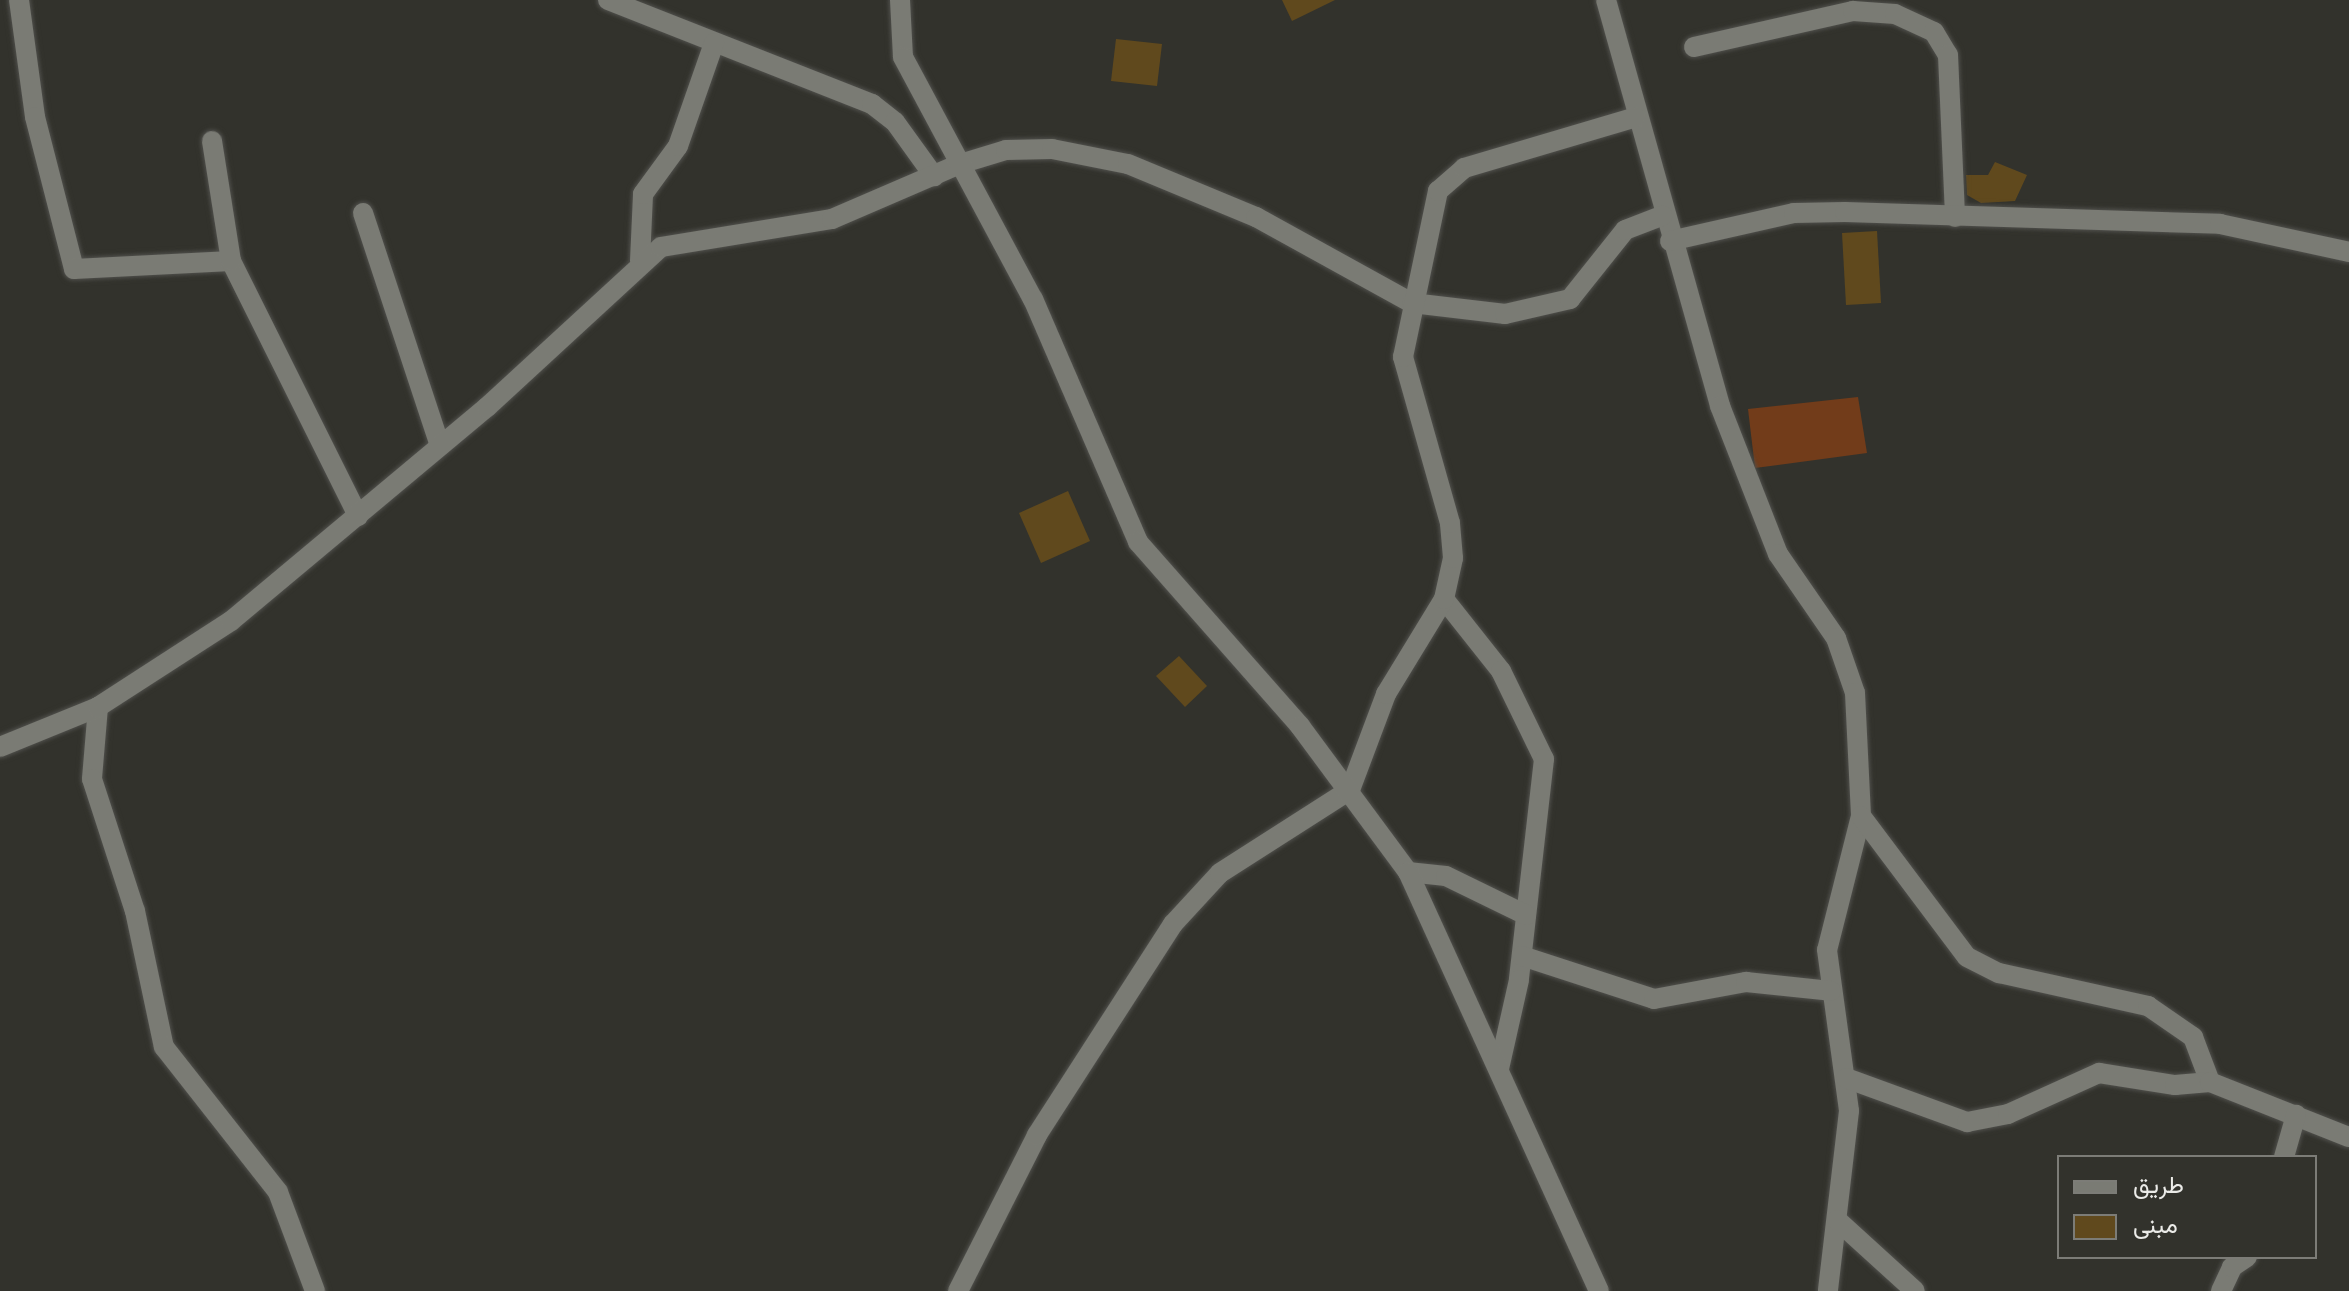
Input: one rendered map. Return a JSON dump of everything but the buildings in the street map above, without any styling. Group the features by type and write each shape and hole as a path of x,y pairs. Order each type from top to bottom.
{"street":[{"path":"19,0 35,117 74,269 231,261"},
{"path":"608,0 872,104 895,122 934,176"},
{"path":"900,0 903,57 1033,299 1138,542 1350,790 1408,872 1599,1291"},
{"path":"1606,0 1662,216 1720,406 1774,543 1849,669 1862,744 1861,816 1831,914 1831,991 1846,1078 1837,1220 1828,1291"},
{"path":"1694,47 1853,11 1895,14 1934,32 1948,55 1955,217"},
{"path":"640,261 643,194 678,146 714,43"},
{"path":"958,1291 1037,1135 1173,924 1220,873 1350,790 1386,694 1444,599 1453,558 1450,523 1403,357 1438,191 1449,177 1636,117"},
{"path":"212,141 231,261 358,516"},
{"path":"0,747 98,707 231,621 440,446 640,261 689,238 832,219 960,164 1006,150 1052,149 1128,164 1256,217 1412,303 1490,314 1556,307 1582,289 1625,230 1662,216"},
{"path":"363,213 440,446"},
{"path":"1670,241 1794,213 2220,224 2349,252"},
{"path":"1444,599 1501,671 1541,746 1544,774 1522,956 1499,1069"},
{"path":"98,707 92,779 135,911 164,1047 278,1192 315,1291"},
{"path":"1861,816 1967,957 1999,973 2148,1006 2193,1037 2210,1082"},
{"path":"1408,872 1446,876 1526,915"},
{"path":"1522,956 1654,999 1746,982 1831,991"},
{"path":"1846,1078 1967,1122 2008,1114 2099,1073 2175,1085 2210,1082 2349,1137"},
{"path":"2285,1155 2296,1115"},
{"path":"1837,1220 1915,1291"},
{"path":"2221,1291 2226,1275 2245,1259"}],"shaded area":[{"path":"1858,397 1867,453 1755,468 1748,409"}]}
